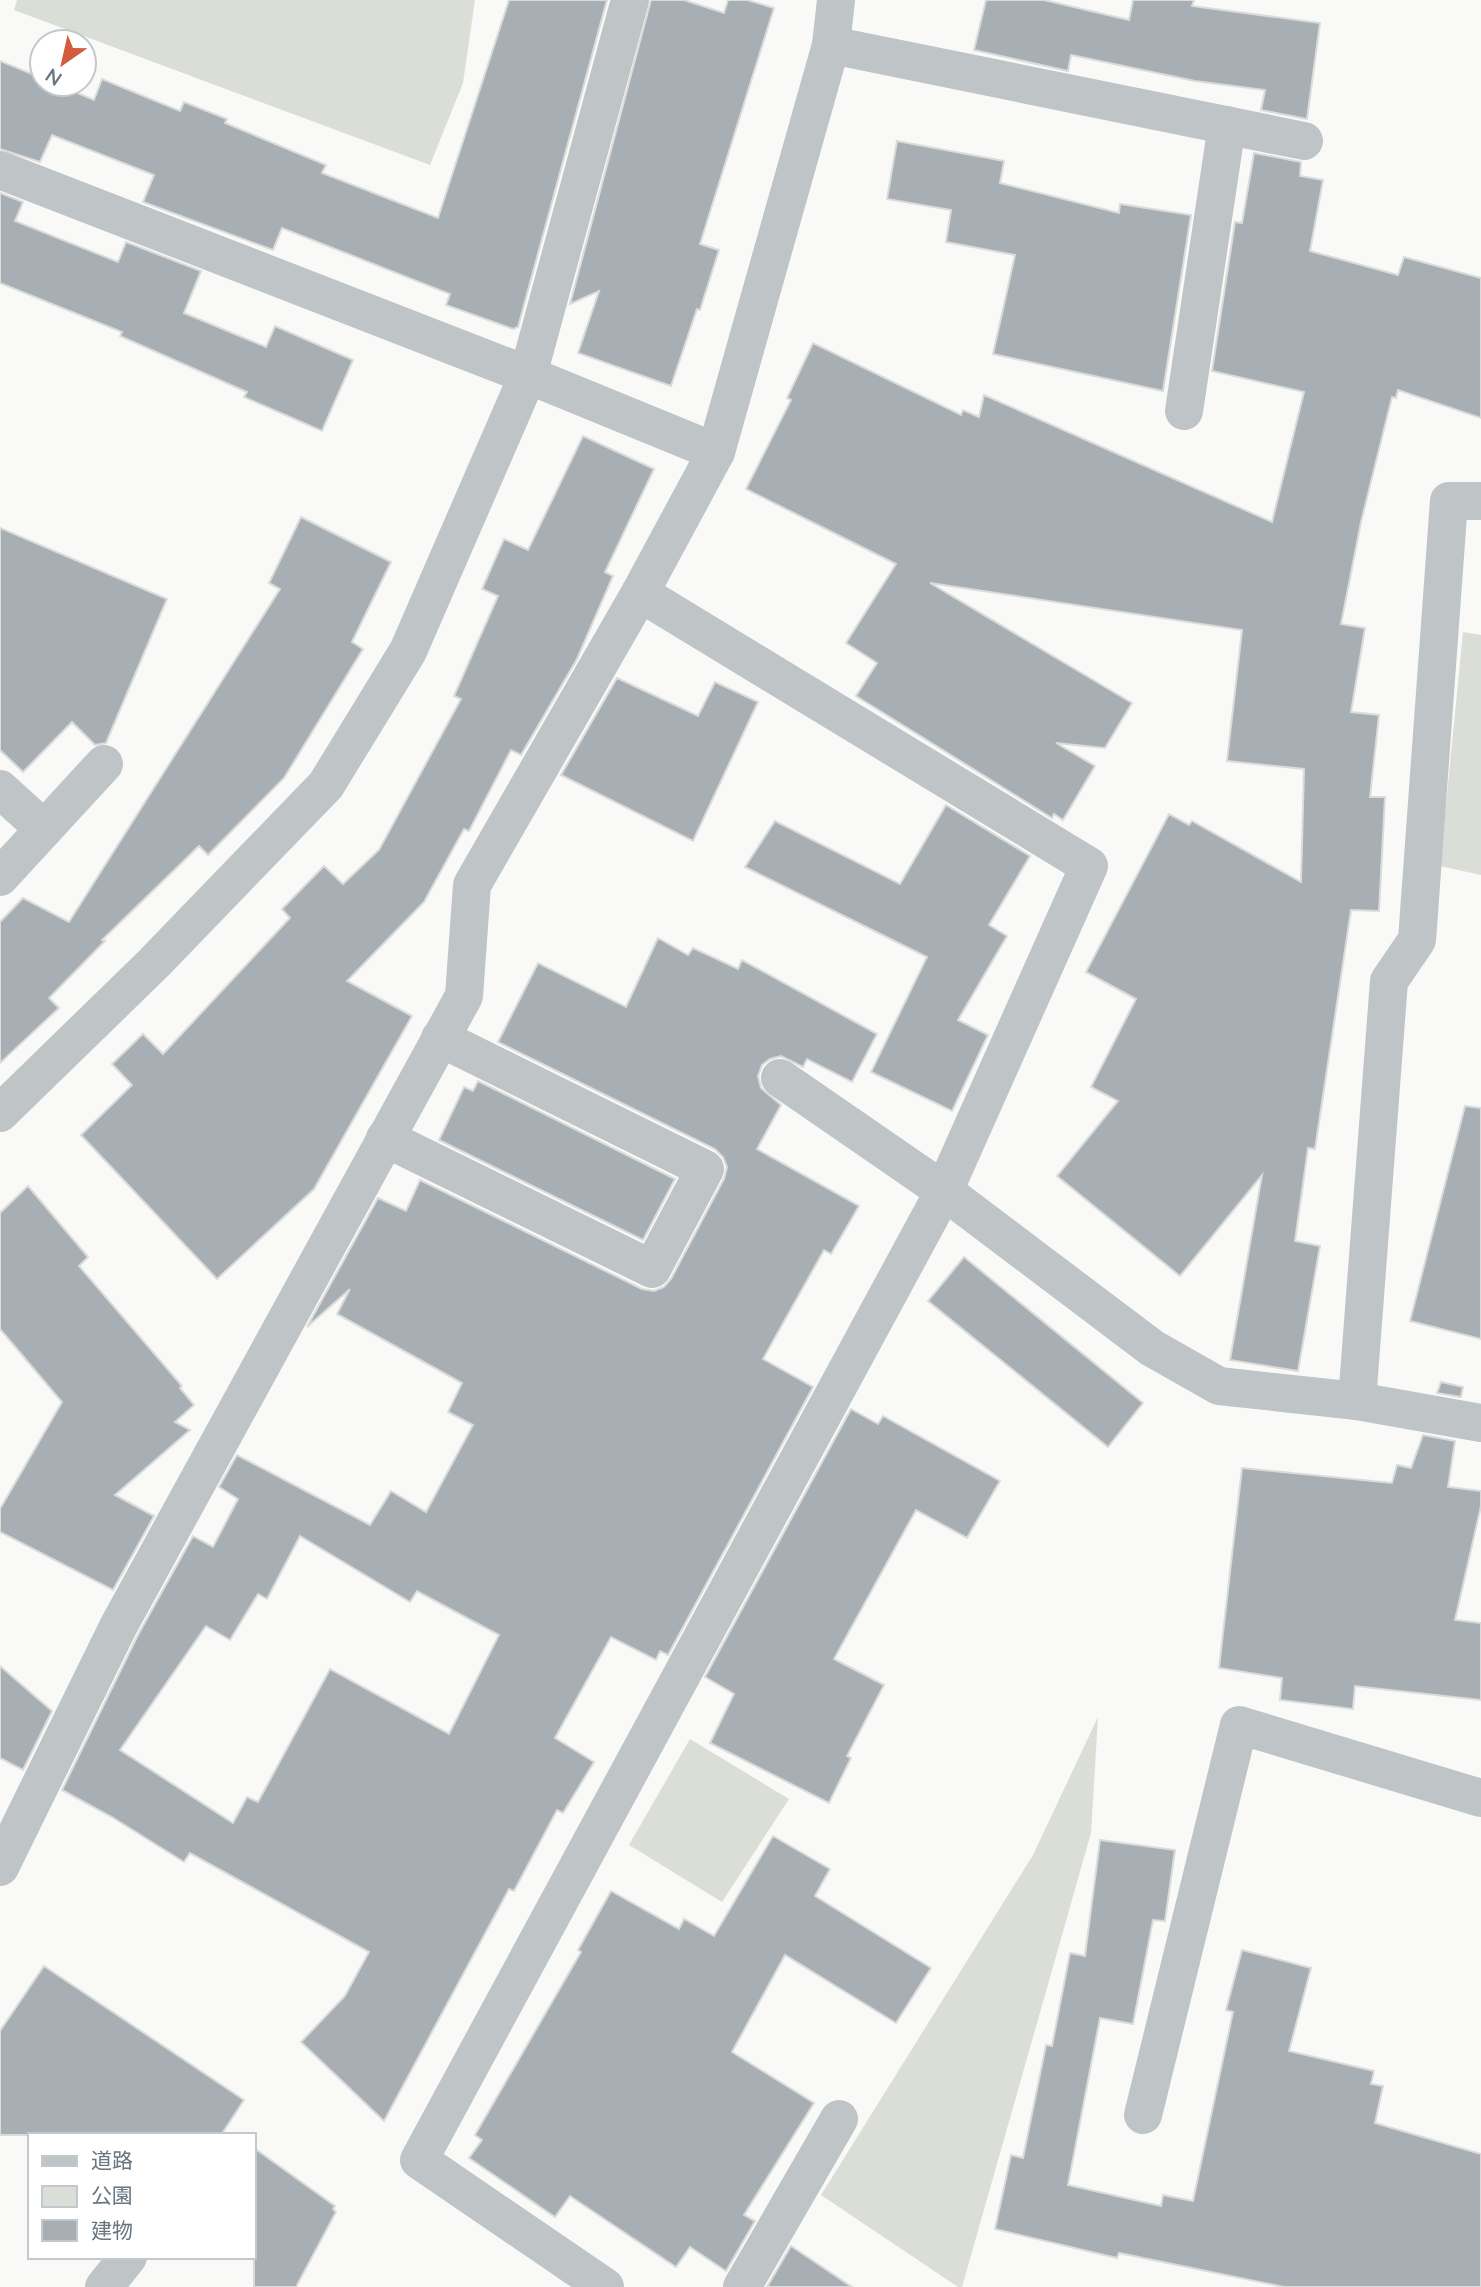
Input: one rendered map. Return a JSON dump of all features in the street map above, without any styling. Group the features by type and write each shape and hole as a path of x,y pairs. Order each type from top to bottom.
{"street":[{"path":"0,1113 154,962 326,785 408,651 528,375 630,0"},
{"path":"0,1867 119,1625 464,996 472,885 640,593 716,452 831,45 836,0"},
{"path":"831,45 1304,141"},
{"path":"1184,411 1227,125"},
{"path":"0,170 528,375 716,452"},
{"path":"1357,1401 1389,981 1416,940 1449,501 1481,500"},
{"path":"605,2287 419,2160 944,1191 1089,866 640,593"},
{"path":"0,877 104,764"},
{"path":"0,789 44,829"},
{"path":"385,1138 652,1269 705,1169 440,1038"},
{"path":"780,1078 944,1191 1152,1348 1219,1386 1357,1401 1481,1423"},
{"path":"1143,2115 1239,1725 1481,1798"},
{"path":"742,2287 839,2119"},
{"path":"104,2287 126,2259"}],"green space":[{"path":"17,0 475,0 463,83 430,165 98,41 98,28 62,28 14,10"},
{"path":"1463,632 1481,635 1481,875 1440,866"},
{"path":"1098,1717 1091,1833 962,2287 958,2287 821,2195 1033,1855"},
{"path":"690,1739 789,1799 722,1902 629,1845"}],"building":[{"path":"509,0 607,0 518,327 513,329 446,305 450,294 282,228 273,250 143,202 154,175 52,135 40,162 0,149 0,61 28,72 28,98 94,100 98,98 102,79 180,111 184,102 227,119 225,123 326,165 322,173 438,218"},
{"path":"651,0 684,0 724,13 728,0 747,0 774,8 700,244 719,250 671,386 578,353 599,291 570,304"},
{"path":"986,0 1044,0 1129,20 1133,0 1194,0 1192,6 1320,23 1307,119 1261,110 1265,90 1195,81 1071,55 1068,71 974,50"},
{"path":"897,141 1004,161 1000,183 1119,213 1120,204 1191,215 1163,391 993,354 1015,255 946,242 951,210 887,199"},
{"path":"1254,153 1301,162 1300,176 1323,180 1310,251 1398,275 1404,257 1481,278 1481,418 1398,390 1396,398 1392,397 1361,522 1341,624 1365,628 1351,712 1379,715 1370,797 1385,797 1379,911 1351,910 1315,1149 1308,1148 1295,1241 1320,1246 1298,1371 1230,1360 1262,1175 1180,1276 1057,1176 1118,1101 1091,1087 1136,999 1086,972 1169,814 1189,825 1192,821 1301,882 1304,769 1227,761 1242,630 930,583 1132,703 1105,748 1056,743 1095,766 1063,820 1054,814 1052,818 856,696 877,663 846,643 896,564 746,489 791,400 787,398 813,343 961,415 963,410 979,417 984,395 1272,522 1304,392 1212,371 1235,222 1242,223"},
{"path":"0,193 23,202 15,221 118,262 126,242 201,271 184,313 266,347 275,326 353,360 322,431 244,397 247,392 120,336 122,332 0,283"},
{"path":"583,436 654,469 605,572 613,576 577,659 521,755 511,750 469,831 464,829 424,902 347,981 412,1016 314,1189 217,1279 81,1135 132,1085 112,1064 143,1034 163,1054 290,918 282,909 324,866 343,884 379,850 461,699 454,696 498,596 482,589 504,539 528,550"},
{"path":"301,517 391,562 352,642 363,649 284,778 208,855 199,846 102,940 105,941 49,998 59,1008 0,1063 0,922 23,898 69,922 280,589 269,583"},
{"path":"0,528 167,599 106,743 95,745 72,722 23,772 0,750"},
{"path":"617,678 698,716 715,682 758,702 693,841 561,775"},
{"path":"946,805 1030,856 989,925 1007,936 958,1020 988,1035 952,1111 871,1072 927,957 745,867 775,821 900,884"},
{"path":"658,938 688,955 693,948 738,969 742,960 877,1034 852,1082 807,1059 803,1067 781,1056 762,1065 758,1076 761,1088 781,1105 757,1149 859,1206 831,1254 824,1250 763,1359 813,1387 668,1655 660,1651 656,1660 611,1637 555,1738 594,1762 563,1813 557,1810 514,1891 509,1889 384,2121 301,2042 345,1996 369,1952 190,1853 184,1862 112,1817 62,1790 138,1635 193,1536 213,1547 238,1499 219,1487 237,1455 370,1525 391,1491 426,1512 473,1425 448,1412 462,1383 337,1314 350,1289 307,1327 378,1198 406,1211 420,1180 642,1289 654,1291 664,1287 671,1279 724,1179 727,1167 723,1157 715,1149 498,1042 538,963 626,1007","holes":["300,1536 410,1602 417,1591 499,1635 449,1734 330,1669 258,1802 247,1797 233,1823 120,1750 206,1626 230,1640 258,1594 267,1599"]},
{"path":"478,1081 675,1179 643,1240 439,1140 464,1087 473,1091"},
{"path":"1465,1106 1481,1108 1481,1339 1410,1321"},
{"path":"28,1186 88,1257 79,1266 182,1386 180,1388 194,1405 175,1422 190,1430 115,1495 154,1516 113,1590 0,1532 0,1509 62,1402 0,1329 0,1213"},
{"path":"964,1257 1143,1403 1108,1447 928,1301"},
{"path":"1441,1382 1463,1387 1461,1397 1437,1393"},
{"path":"851,1409 878,1424 883,1416 1000,1481 967,1538 916,1510 834,1659 884,1685 847,1756 851,1758 829,1803 710,1743 734,1694 705,1677"},
{"path":"1423,1435 1455,1441 1448,1487 1481,1491 1481,1506 1455,1620 1481,1623 1481,1700 1355,1686 1353,1709 1280,1700 1282,1678 1219,1668 1242,1468 1392,1483 1397,1465 1411,1468"},
{"path":"0,1666 52,1711 23,1770 0,1758"},
{"path":"773,1836 830,1869 815,1896 931,1968 896,2023 785,1955 732,2052 814,2103 744,2215 755,2221 726,2271 690,2247 676,2267 570,2196 555,2217 469,2158 482,2140 475,2135 581,1952 578,1950 611,1891 679,1929 684,1919 714,1936"},
{"path":"1100,1840 1175,1850 1165,1921 1153,1920 1133,2024 1100,2018 1068,2185 1161,2206 1163,2195 1193,2201 1233,2012 1226,2010 1242,1950 1311,1968 1289,2051 1374,2071 1371,2084 1383,2086 1375,2123 1481,2154 1481,2287 1284,2287 1119,2253 1117,2258 995,2229 1011,2155 1023,2158 1046,2045 1052,2046 1070,1953 1085,1956"},
{"path":"44,1966 244,2100 222,2133 0,2135 0,2031"},
{"path":"256,2149 335,2206 333,2209 336,2212 296,2287 254,2287"},
{"path":"791,2246 852,2287 767,2287"}]}
